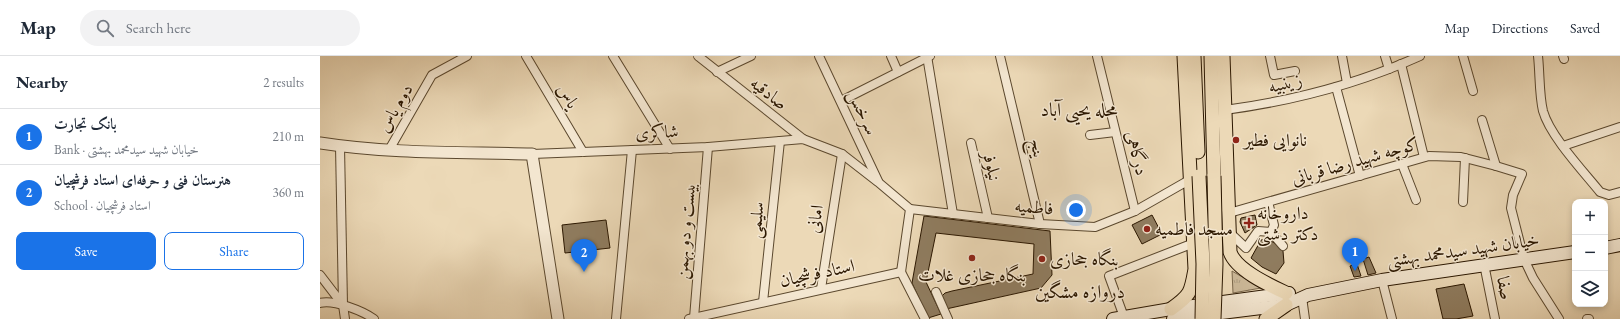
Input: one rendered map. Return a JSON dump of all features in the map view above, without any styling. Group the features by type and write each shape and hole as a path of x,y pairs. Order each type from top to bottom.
{"main road":[{"path":"1184,56 1203,264 1202,319"},
{"path":"1172,314 1192,289 1195,269 1194,56"},
{"path":"1210,56 1216,264 1214,319"},
{"path":"1223,56 1230,252 1233,258 1252,275 1286,299 1266,319"},
{"path":"1195,177 1202,182 1212,181 1227,176"},
{"path":"1608,247 1620,245"},
{"name":"خیابان شهید سیدمحمد بهشتی","path":"1118,318 1172,314 1286,299 1382,280 1572,252"}],"street":[{"name":"دوم یاس","path":"389,150 432,75 467,56"},
{"name":"یاس","path":"526,56 583,152"},
{"path":"613,56 670,149"},
{"name":"صادقیه","path":"698,56 803,139"},
{"path":"717,72 749,56"},
{"name":"سرخس","path":"819,56 878,182"},
{"path":"891,56 898,72"},
{"name":"ینج","path":"1000,56 1040,224"},
{"name":"درگاهی","path":"1097,56 1135,211"},
{"path":"1270,56 1274,75 1295,71"},
{"path":"1342,56 1347,84"},
{"path":"1385,56 1389,68"},
{"name":"زینبیه","path":"1225,110 1270,104 1347,84 1420,56"},
{"path":"1463,56 1473,90"},
{"path":"1538,56 1544,113 1562,146 1600,192 1609,195 1620,192"},
{"path":"841,101 929,57 953,214"},
{"path":"1401,64 1424,158"},
{"path":"1336,86 1360,176"},
{"path":"1482,120 1496,166"},
{"path":"1562,146 1620,127"},
{"path":"1090,135 1115,132"},
{"name":"شاکری","path":"320,143 389,150 532,154 708,148 803,139 842,154 910,209"},
{"name":"سلیمی","path":"763,302 780,141"},
{"name":"نیلوفر","path":"971,143 988,218"},
{"path":"340,146 343,305 345,319"},
{"name":"بیست و دو بهمن","path":"692,318 708,148"},
{"path":"616,319 632,150"},
{"path":"532,154 558,319"},
{"name":"امانی","path":"821,289 842,154"},
{"name":"کوچه شهید رضا قربانی","path":"1229,214 1429,156 1466,158 1522,174 1513,195 1511,208 1524,259"},
{"path":"1463,202 1466,158"},
{"path":"1402,164 1416,200"},
{"name":"فاطمیه","path":"910,209 1040,224 1095,227 1135,211 1195,177"},
{"path":"1268,202 1274,225 1272,232"},
{"path":"910,209 901,272 925,319"},
{"path":"1229,232 1246,248 1258,231 1272,232 1283,246"},
{"path":"1118,318 1109,276 1194,243"},
{"path":"1524,259 1533,278 1559,319"},
{"name":"صفا","path":"1484,264 1495,319"},
{"name":"استاد فرشچیان","path":"692,318 901,272"},
{"path":"320,275 343,305"},
{"path":"1382,280 1392,319"},
{"path":"936,292 948,319"},
{"path":"1305,296 1305,319"},
{"path":"320,303 324,302 343,305 374,319"}],"green space":[{"path":"1232,271 1261,288 1233,293"}],"building":[{"name":"مسجد فاطمیه","path":"1152,215 1162,234 1142,244 1132,225"},
{"name":"داروخانه دکتر دشتی","path":"1255,215 1257,225 1245,233 1240,222 1241,218"},
{"name":"بنگاه جحازی","path":"924,216 1050,231 1052,275 1041,288 946,309 942,301 942,296 945,293 1033,274 1034,244 936,233 926,282 941,314 928,318 912,283"},
{"path":"606,220 610,248 565,253 562,225"},
{"path":"1268,239 1279,246 1283,251 1284,263 1276,274 1262,267 1251,258 1261,240"},
{"path":"1369,257 1376,273 1368,275 1363,259"},
{"path":"1357,264 1361,276 1354,277 1350,266"},
{"path":"1464,284 1473,316 1456,319 1443,319 1436,289"}],"place":[{"name":"نانوایی فطیر","path":"1236,140"},
{"name":"داروخانه دکتر دشتی","path":"1249,223"},
{"name":"مسجد فاطمیه","path":"1147,229"},
{"name":"بنگاه جحازی غلات","path":"972,258"},
{"name":"بنگاه جحازی","path":"1042,259"},
{"name":"بانک تجارت","path":"1355,271"},
{"name":"هنرستان فنی و حرفه‌ای استاد فرشچیان","path":"584,272"}],"district":[{"name":"محله یحیی آباد","path":"1079,109"},
{"name":"دروازه مشگین","path":"1080,291"}]}
